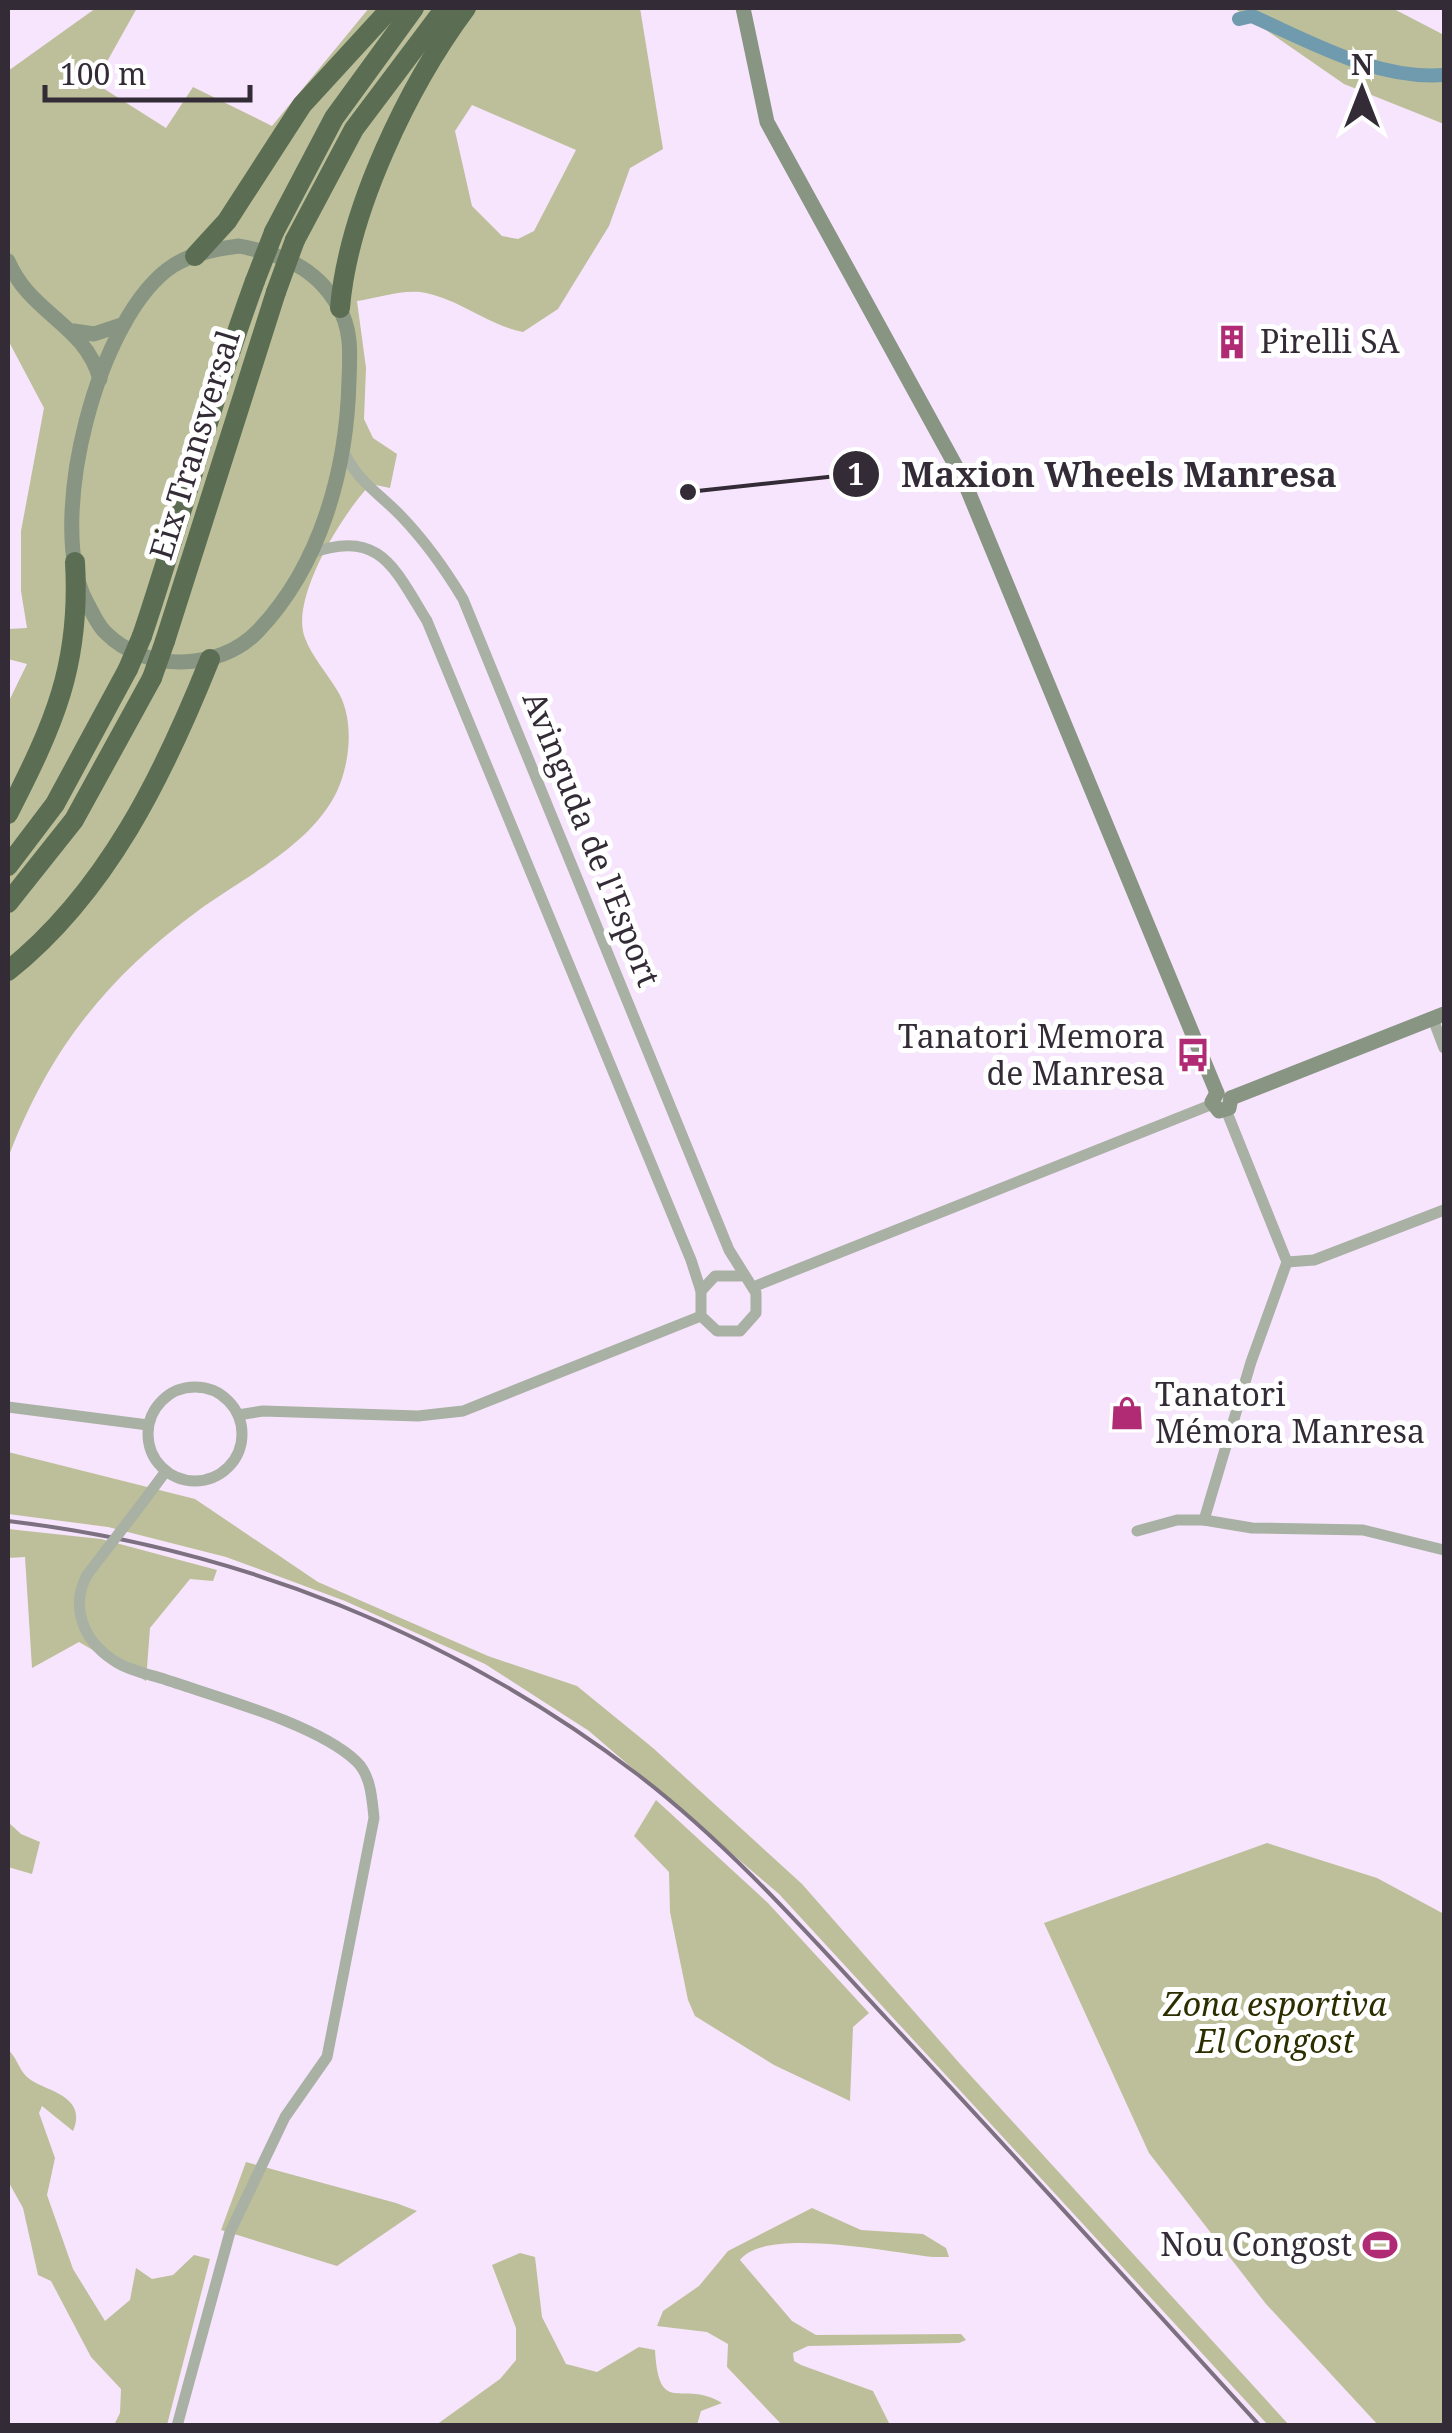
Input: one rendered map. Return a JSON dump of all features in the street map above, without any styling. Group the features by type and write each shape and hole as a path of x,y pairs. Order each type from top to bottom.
{"highway":[{"path":"195,256 227,221 302,105 391,8"},
{"name":"Eix Transversal","path":"8,866 55,804 128,670 172,547 220,378 274,232 334,118 414,8"},
{"name":"Eix Transversal","path":"8,903 74,820 152,678 295,240 354,129 445,8"},
{"path":"340,308 343,270 396,127 447,34 466,8"},
{"path":"8,814 55,715 68,674 78,619 75,562"},
{"path":"8,971 33,950 128,834 174,748 210,659"}],"street":[{"path":"743,8 767,122 964,481 1288,1262 1251,1362 1204,1520"},
{"path":"239,246 272,252 300,264 318,279 340,308 350,342 344,452 336,491 281,603 256,634 210,659 154,659 122,646 102,631 83,595 75,562 76,470 100,379 124,324 149,289 173,266 195,256 239,246"},
{"path":"8,261 25,294 42,312 74,331 94,334 124,324"},
{"path":"74,331 91,354 100,379"},
{"name":"Avinguda de l'Esport","path":"344,452 358,478 396,511 442,564 463,599 741,1276 753,1287"},
{"name":"Avinguda de l'Esport","path":"308,554 336,544 358,544 381,554 427,621 700,1291 701,1316"},
{"path":"238,1415 263,1411 418,1416 463,1411 701,1316 717,1331 740,1330 756,1313 753,1287 1439,1016 1444,1048"},
{"path":"1288,1262 1314,1260 1444,1210"},
{"path":"700,1291 714,1276 741,1276"},
{"path":"187,1388 212,1390 238,1415 240,1448 228,1468 217,1476 190,1481 166,1472 150,1450 148,1425 162,1400 187,1388"},
{"path":"8,1407 148,1425"},
{"path":"166,1472 87,1575 77,1594 78,1611 92,1640 114,1662 292,1725 357,1762 370,1784 374,1818 327,2057 285,2118 230,2232 177,2426"},
{"path":"1138,1531 1178,1520 1204,1520 1252,1528 1363,1530 1444,1550"}],"green space":[{"path":"96,8 137,8 95,83 166,128 193,87 272,126 369,8 640,8 663,149 630,168 609,226 558,309 523,332 497,324 447,299 420,292 357,301 366,368 364,419 373,438 397,454 390,488 371,484 347,514 322,556 305,601 305,638 337,690 347,715 347,759 339,787 306,833 166,936 109,990 84,1019 42,1083 8,1158 8,703 27,664 8,659 8,629 27,628 21,591 21,531 44,408 8,340 8,71","holes":["472,105 576,150 534,231 518,239 502,236 472,206 455,131"]},
{"path":"1234,8 1392,8 1444,35 1444,124 1344,84"},
{"path":"8,1452 195,1499 318,1582 488,1656 577,1686 653,1748 802,1884 1289,2425 1268,2425 779,1894 589,1731 485,1664 345,1601 226,1557 108,1527 8,1514"},
{"path":"8,1529 101,1539 217,1570 213,1581 190,1579 150,1628 146,1681 79,1642 32,1668 25,1557 8,1558"},
{"path":"656,1800 768,1903 869,2013 853,2027 850,2101 774,2065 695,2016 688,2000 670,1912 669,1872 634,1836"},
{"path":"8,1822 21,1834 40,1842 32,1874 8,1867"},
{"name":"Zona esportiva El Congost","path":"1267,1843 1377,1878 1444,1914 1444,2425 1378,2425 1266,2304 1149,2153 1044,1923"},
{"path":"8,2050 26,2076 61,2095 74,2108 73,2131 42,2106 39,2113 55,2158 47,2195 73,2269 105,2321 130,2300 136,2268 152,2279 173,2275 194,2255 210,2259 167,2425 114,2425 120,2413 121,2389 91,2357 51,2281 38,2275 23,2208 8,2181"},
{"path":"246,2162 417,2211 337,2266 221,2230"},
{"path":"812,2208 861,2230 923,2234 946,2248 949,2257 802,2243 754,2250 740,2260 792,2321 816,2335 961,2334 966,2340 959,2343 808,2346 793,2353 794,2361 801,2365 873,2391 890,2425 782,2425 727,2367 728,2344 707,2332 657,2326 663,2311 699,2286 728,2251"},
{"path":"520,2253 535,2257 542,2317 566,2364 597,2372 639,2347 655,2350 657,2371 667,2390 708,2396 722,2403 701,2411 697,2425 436,2425 500,2379 516,2360 516,2328 492,2265"}],"waterway":[{"path":"1239,19 1252,16 1370,66 1394,72 1444,75"}],"railway":[{"path":"8,1521 177,1552 339,1605 493,1679 567,1724 637,1774 704,1830 798,1923 1260,2426"}],"place":[{"name":"Pirelli SA","path":"1232,342"},
{"name":"Maxion Wheels Manresa","path":"688,492"},
{"name":"Tanatori Memora de Manresa","path":"1193,1055"},
{"name":"Tanatori Mémora Manresa","path":"1127,1413"},
{"name":"Nou Congost","path":"1380,2245"}]}
